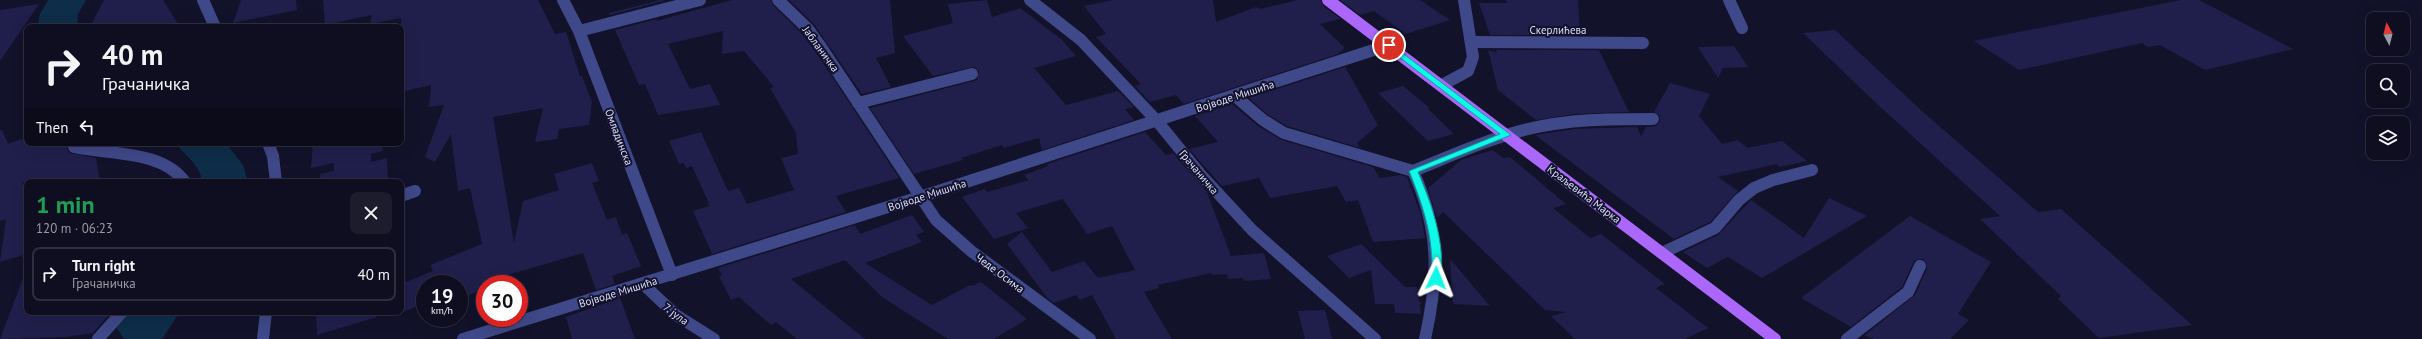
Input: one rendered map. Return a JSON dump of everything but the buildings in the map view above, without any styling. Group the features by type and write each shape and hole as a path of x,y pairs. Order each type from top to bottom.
{"main road":[{"name":"Краљевића Марка","path":"1328,0 1775,339"}],"street":[{"path":"203,0 214,24"},
{"name":"Омладинска","path":"563,0 580,31 672,275"},
{"path":"580,31 674,4 700,0"},
{"name":"Јабланичка","path":"778,0 808,29 920,197"},
{"name":"Грачаничка","path":"1030,0 1080,40 1157,121 1201,175 1247,225 1375,339"},
{"path":"1442,85 1468,71 1473,57 1472,42 1464,0"},
{"path":"1729,0 1742,28"},
{"name":"Скерлићева","path":"1472,42 1643,43"},
{"name":"Војводе Мишића","path":"463,339 920,197 1389,45"},
{"path":"858,103 972,74"},
{"path":"1235,96 1263,120 1284,133 1413,171 1506,135 1568,122 1653,119"},
{"path":"269,146 273,156 276,179"},
{"path":"74,147 103,153 138,154 174,168 183,179"},
{"path":"1662,253 1715,228 1729,216 1740,200 1752,191 1769,182 1812,170"},
{"path":"1413,171 1424,197 1434,234 1438,264 1433,305 1425,339"},
{"path":"404,195 415,191"},
{"name":"Чеде Осима","path":"920,197 936,220 971,251 1090,339"},
{"path":"1847,339 1888,310 1908,292 1920,266"},
{"name":"7. јула","path":"643,284 660,303 687,324 714,339"},
{"path":"98,339 119,315"},
{"path":"263,339 266,315"}],"waterway":[{"path":"57,24 59,14 67,0"},
{"path":"203,146 212,154 220,165 224,179"},
{"path":"143,327 152,315"}],"route":[{"path":"1389,45 1506,135 1413,171 1424,197 1434,234 1438,264 1436,278"}]}
